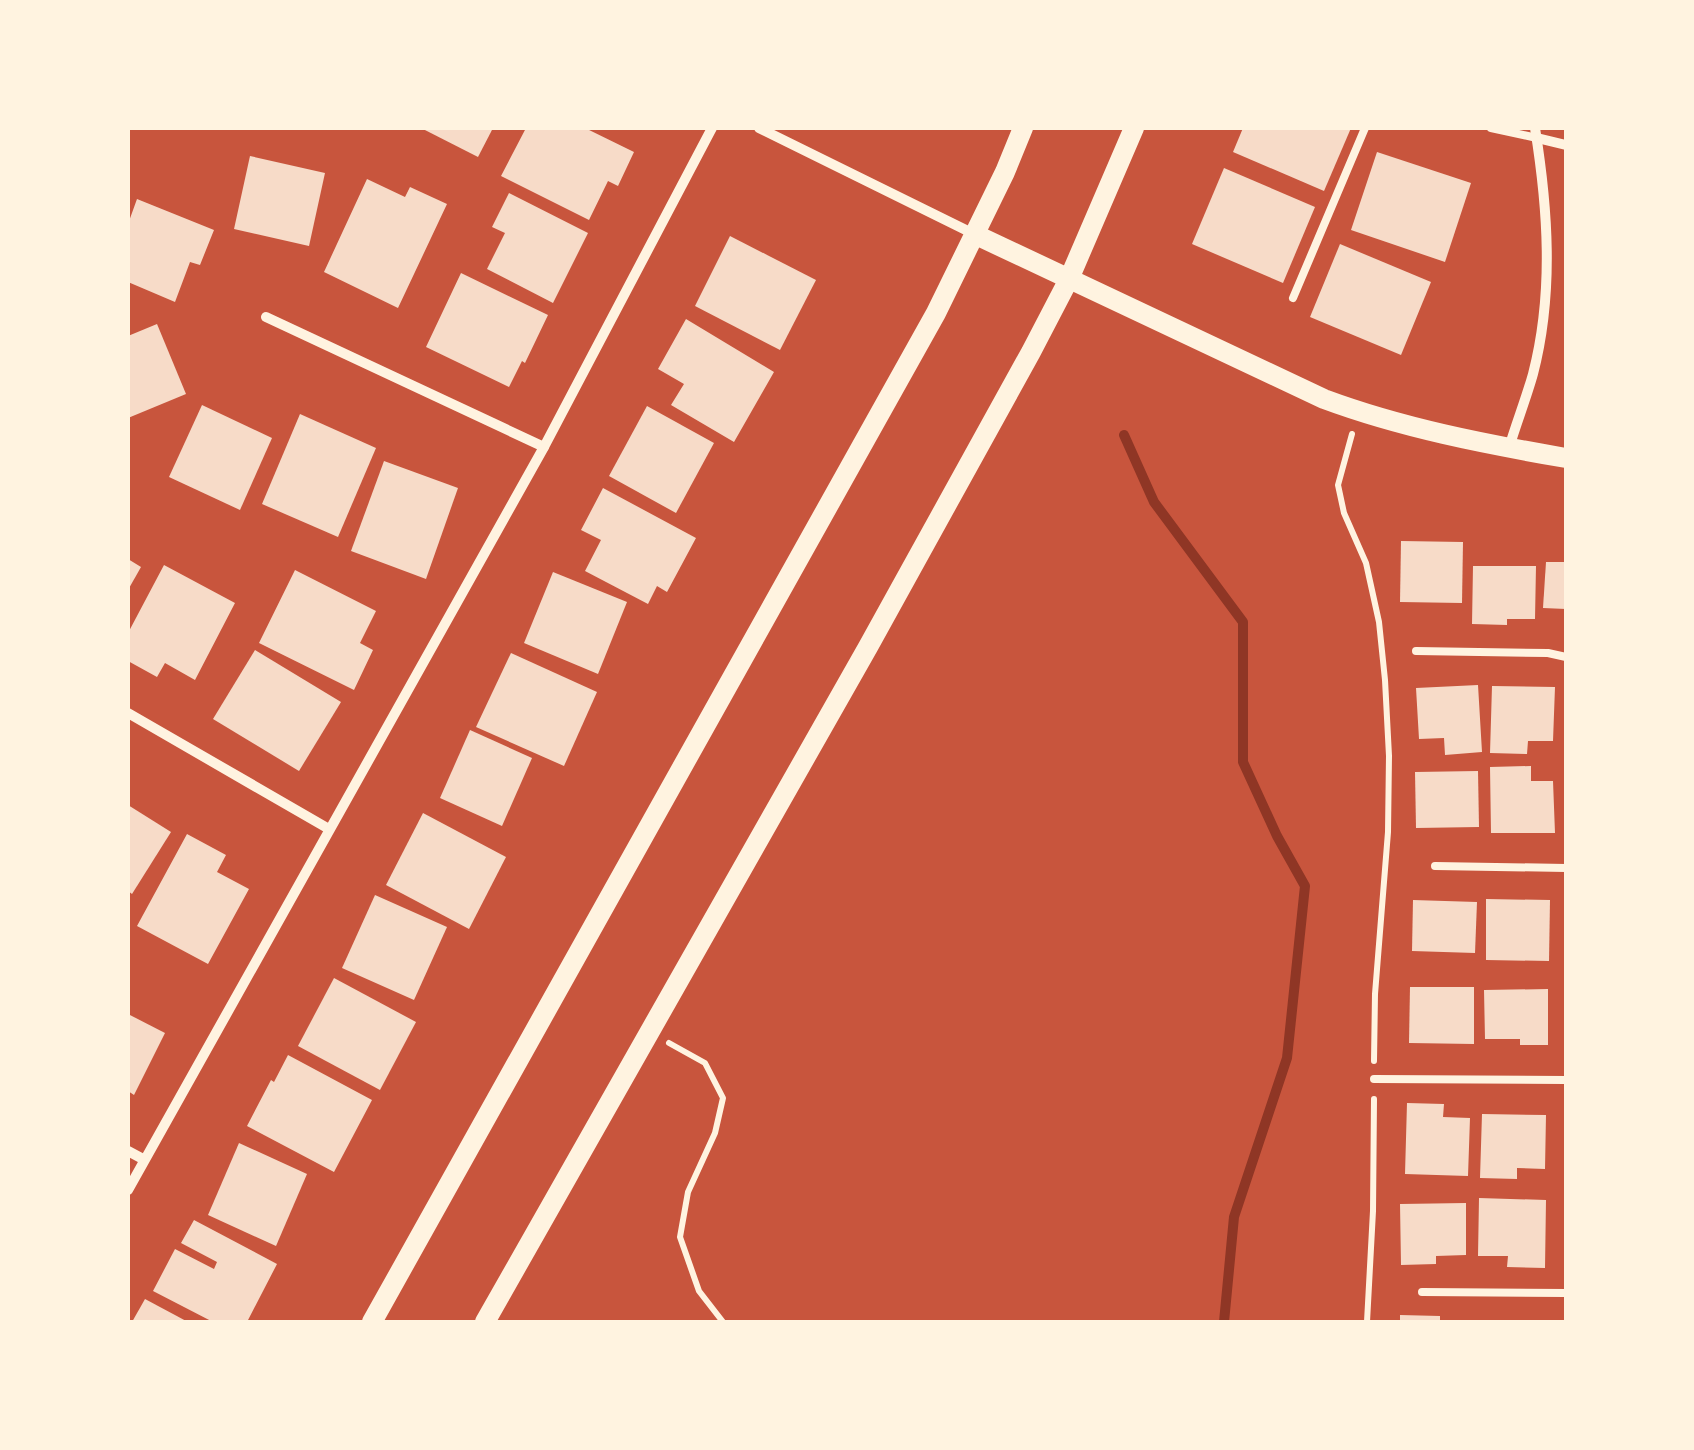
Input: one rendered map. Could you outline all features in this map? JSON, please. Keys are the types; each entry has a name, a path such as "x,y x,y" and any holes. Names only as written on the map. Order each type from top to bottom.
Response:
{"main road":[{"path":"372,1322 926,330 1023,128"},
{"path":"484,1322 1031,352 1068,279 1134,128"},
{"path":"974,234 1358,412 1566,458"}],"street":[{"path":"128,1190 544,447 712,128"},
{"path":"758,128 974,234"},
{"path":"1508,448 1533,374 1544,311 1548,234 1536,133 1566,145"},
{"path":"266,316 544,447"},
{"path":"128,713 329,829"},
{"path":"128,1151 143,1160"}],"lane":[{"path":"1294,298 1365,128"},
{"path":"1491,128 1536,133"},
{"path":"1416,652 1548,653 1566,657"},
{"path":"1434,866 1566,868"},
{"path":"1374,1078 1566,1080"},
{"path":"1422,1292 1566,1294"}],"path":[{"path":"1358,412 1338,485 1344,512 1366,563 1379,622 1389,756 1375,994 1374,1211 1366,1322"},
{"path":"650,1032 705,1063 723,1098 715,1133 688,1192 680,1237 699,1292 723,1322"}],"building":[{"path":"421,128 493,128 478,157"},
{"path":"526,128 585,128 634,152 618,186 608,181 589,220 501,176"},
{"path":"1243,128 1351,128 1324,191 1233,152"},
{"path":"1377,152 1471,183 1445,262 1351,230"},
{"path":"250,156 325,173 309,246 234,229"},
{"path":"1224,168 1315,207 1283,283 1192,244"},
{"path":"367,179 405,197 410,187 447,204 398,308 324,272"},
{"path":"509,193 588,233 553,303 487,269 505,233 492,227"},
{"path":"137,199 214,230 200,265 190,262 175,302 128,282 128,224"},
{"path":"730,236 816,280 780,350 695,306"},
{"path":"1340,244 1431,282 1401,355 1310,317"},
{"path":"461,273 548,315 509,387 426,347"},
{"path":"686,319 774,372 734,442 671,405 684,384 658,369"},
{"path":"157,324 186,394 128,418 128,336"},
{"path":"202,405 272,438 240,510 169,477"},
{"path":"647,406 714,443 676,513 609,476"},
{"path":"300,414 376,448 338,537 262,504"},
{"path":"384,461 458,488 426,579 351,551"},
{"path":"603,488 696,538 667,592 657,586 648,604 585,571 601,540 581,530"},
{"path":"1401,541 1463,542 1462,603 1400,602"},
{"path":"128,559 141,567 128,590"},
{"path":"1546,562 1566,562 1566,609 1543,608"},
{"path":"164,565 235,603 195,680 165,663 157,677 128,661 128,633"},
{"path":"1473,566 1536,566 1535,619 1507,619 1507,625 1472,624"},
{"path":"295,570 376,611 360,643 373,650 354,690 259,643"},
{"path":"553,572 627,602 598,674 524,643"},
{"path":"255,650 341,702 299,771 213,719"},
{"path":"511,653 597,692 564,766 476,727"},
{"path":"1478,685 1482,752 1445,755 1444,738 1419,739 1416,688"},
{"path":"1492,686 1555,687 1553,741 1528,741 1527,754 1490,753"},
{"path":"470,730 532,758 502,826 440,798"},
{"path":"1531,766 1531,781 1553,781 1555,833 1491,833 1490,767"},
{"path":"1478,771 1479,827 1416,828 1415,772"},
{"path":"128,805 171,832 132,894 128,891"},
{"path":"423,813 506,857 469,929 386,885"},
{"path":"187,834 226,855 217,872 249,889 208,964 137,926"},
{"path":"375,895 447,927 414,1000 342,968"},
{"path":"1486,899 1550,900 1549,961 1486,960"},
{"path":"1413,900 1477,902 1475,953 1412,951"},
{"path":"334,978 416,1022 380,1090 298,1046"},
{"path":"1410,987 1474,987 1474,1044 1409,1043"},
{"path":"1548,989 1548,1045 1520,1045 1520,1039 1485,1039 1484,990"},
{"path":"128,1014 165,1033 134,1095 128,1091"},
{"path":"288,1055 372,1100 334,1172 247,1126"},
{"path":"1407,1103 1444,1104 1443,1117 1470,1118 1468,1176 1405,1174"},
{"path":"1482,1114 1546,1115 1545,1169 1517,1168 1517,1179 1480,1178"},
{"path":"239,1143 307,1174 276,1246 208,1215"},
{"path":"1479,1198 1546,1200 1545,1268 1507,1267 1508,1256 1478,1256"},
{"path":"1466,1203 1466,1255 1436,1256 1436,1264 1401,1265 1400,1204"},
{"path":"194,1220 277,1264 247,1322 213,1322 153,1291 175,1249 214,1269 217,1262 181,1243"},
{"path":"145,1299 188,1322 132,1322"},
{"path":"1400,1315 1440,1316 1440,1322 1400,1322"}],"waterway":[{"path":"1124,435 1154,502 1243,622 1243,762 1305,886 1287,1058 1234,1217 1224,1322"}]}
